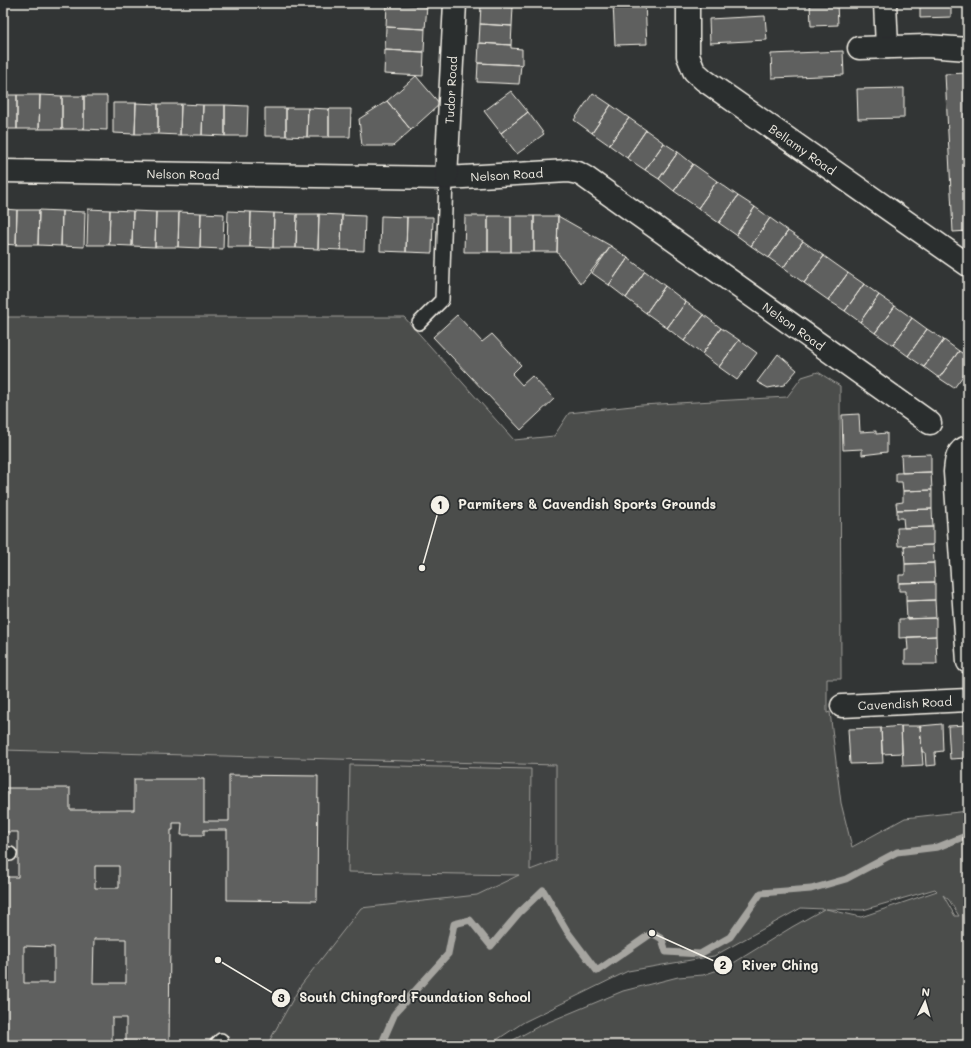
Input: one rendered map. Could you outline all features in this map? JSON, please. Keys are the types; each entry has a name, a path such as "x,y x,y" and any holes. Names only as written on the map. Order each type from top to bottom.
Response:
{"street":[{"name":"Tudor Road","path":"446,178 455,3"},
{"name":"Bellamy Road","path":"688,3 688,56 694,71 704,80 968,265"},
{"path":"885,3 887,47"},
{"path":"859,48 927,46 968,49"},
{"name":"Nelson Road","path":"3,171 446,178 568,171 578,173 930,423"},
{"path":"968,447 964,448 956,457 955,472 968,662"},
{"name":"Cavendish Road","path":"842,706 968,700"}],"lane":[{"path":"419,323 442,300 446,178"}],"shaded area":[{"path":"3,317 404,317 514,440 554,436 569,413 641,405 787,397 802,377 818,372 840,386 841,679 827,679 827,713 830,712 841,803 852,847 905,818 968,811 968,1045 504,1045 539,1026 623,991 678,977 703,975 727,967 824,909 801,908 714,956 628,971 524,1022 489,1045 267,1045 301,985 361,908 477,895 519,875 348,872 350,765 531,769 530,870 556,860 556,765 3,750","holes":["935,889 937,891 861,917 826,909 863,910","943,895 949,900 959,916 955,916"]},
{"path":"3,750 556,764 556,880 305,1045 3,1045"}],"building":[{"path":"387,3 427,3 427,6"},
{"path":"387,3 427,6 425,29 386,27"},
{"path":"481,3 513,3 513,7 481,5"},
{"path":"613,3 645,3 647,44 615,45"},
{"path":"810,3 837,3 838,25 811,26"},
{"path":"920,3 951,3 951,17 920,18"},
{"path":"481,5 513,7 512,26 480,24"},
{"path":"765,16 767,40 710,43 709,19"},
{"path":"480,24 512,26 511,45 479,43"},
{"path":"386,27 425,29 424,52 385,50"},
{"path":"479,43 511,45 511,48 522,49 522,65 478,63"},
{"path":"385,50 424,52 423,76 384,74"},
{"path":"843,51 844,75 772,78 771,54"},
{"path":"478,63 521,65 519,84 477,82"},
{"path":"968,73 968,231 953,232 945,74"},
{"path":"416,76 440,104 411,130 387,101"},
{"path":"904,88 904,118 858,119 857,89"},
{"path":"511,91 528,112 501,133 484,111"},
{"path":"593,93 611,105 592,133 574,120"},
{"path":"3,95 17,95 17,129 3,129"},
{"path":"17,95 40,95 39,129 17,129"},
{"path":"40,95 62,96 62,129 39,129"},
{"path":"62,96 84,96 84,129 62,129"},
{"path":"84,96 107,96 107,130 84,129"},
{"path":"387,101 411,130 393,146 362,146 359,119"},
{"path":"113,103 136,103 135,134 113,133"},
{"path":"136,103 158,104 158,134 135,134"},
{"path":"158,104 181,104 180,135 158,134"},
{"path":"181,104 203,105 202,135 180,135"},
{"path":"203,105 225,105 225,136 202,135"},
{"path":"225,105 248,106 247,136 225,136"},
{"path":"611,105 629,118 609,145 592,133"},
{"path":"265,108 286,108 286,136 265,136"},
{"path":"286,108 308,108 307,137 286,136"},
{"path":"308,108 329,109 329,137 307,137"},
{"path":"329,109 351,109 350,137 329,137"},
{"path":"528,112 544,134 517,154 501,133"},
{"path":"629,118 646,130 627,158 609,145"},
{"path":"646,130 664,143 645,170 627,158"},
{"path":"664,143 678,152 659,179 645,170"},
{"path":"678,152 693,164 674,191 659,179"},
{"path":"693,164 717,181 698,208 674,191"},
{"path":"717,181 738,196 719,223 698,208"},
{"path":"738,196 755,207 736,235 719,223"},
{"path":"755,207 770,218 751,246 736,235"},
{"path":"3,209 17,210 16,245 3,244"},
{"path":"88,209 110,210 109,245 87,245"},
{"path":"17,210 39,210 38,245 16,245"},
{"path":"39,210 62,211 61,246 38,245"},
{"path":"110,210 133,211 132,246 109,245"},
{"path":"62,211 85,212 84,247 61,246"},
{"path":"133,211 156,212 155,247 132,246"},
{"path":"228,211 251,212 250,247 227,247"},
{"path":"156,212 179,212 178,247 155,247"},
{"path":"179,212 201,213 200,248 178,247"},
{"path":"251,212 274,213 273,248 250,247"},
{"path":"201,213 224,214 223,249 200,248"},
{"path":"274,213 297,214 296,248 273,248"},
{"path":"297,214 319,214 318,249 296,248"},
{"path":"319,214 342,215 341,250 318,249"},
{"path":"342,215 365,216 364,251 341,250"},
{"path":"381,216 407,217 406,252 380,251"},
{"path":"465,216 488,216 488,252 464,252"},
{"path":"488,216 511,216 511,252 488,252"},
{"path":"511,216 534,216 534,252 511,252"},
{"path":"534,216 558,216 557,252 534,252"},
{"path":"558,216 611,246 581,284 557,252"},
{"path":"407,217 433,217 432,253 406,252"},
{"path":"770,218 788,231 769,258 751,246"},
{"path":"788,231 803,241 783,268 769,258"},
{"path":"803,241 824,256 804,283 783,268"},
{"path":"611,246 628,258 609,285 592,273"},
{"path":"824,256 848,273 828,300 804,283"},
{"path":"628,258 645,271 626,298 609,285"},
{"path":"645,271 665,286 646,313 626,298"},
{"path":"848,273 864,284 845,311 828,300"},
{"path":"864,284 879,295 860,322 845,311"},
{"path":"665,286 686,302 667,328 646,313"},
{"path":"879,295 895,306 875,333 860,322"},
{"path":"686,302 704,315 684,341 667,328"},
{"path":"895,306 912,318 893,345 875,333"},
{"path":"457,315 482,342 492,334 521,365 512,374 522,385 532,376 554,399 521,430 433,337"},
{"path":"704,315 721,328 702,354 684,341"},
{"path":"912,318 927,329 908,356 893,345"},
{"path":"721,328 739,340 719,367 702,354"},
{"path":"927,329 944,340 924,367 908,356"},
{"path":"739,340 757,353 737,380 719,367"},
{"path":"944,340 959,351 939,378 924,367"},
{"path":"959,351 968,357 968,369 954,388 939,378"},
{"path":"778,354 797,370 784,385 768,388 757,382"},
{"path":"859,414 860,432 876,431 876,434 887,433 887,452 862,455 862,449 843,450 842,415"},
{"path":"931,454 931,472 902,473 901,455"},
{"path":"931,472 932,490 903,491 902,482 896,482 896,473"},
{"path":"932,490 932,509 897,510 896,503 903,502 903,491"},
{"path":"932,509 933,527 904,528 903,518 897,518 897,510"},
{"path":"933,527 933,545 898,546 897,528"},
{"path":"933,545 934,563 905,564 904,546"},
{"path":"934,563 935,582 899,583 899,575 905,575 905,564"},
{"path":"935,582 935,600 906,601 906,591 899,591 899,583"},
{"path":"935,600 936,618 907,619 906,601"},
{"path":"936,618 936,636 899,638 899,619"},
{"path":"936,636 937,664 905,664 905,650 908,650 907,637"},
{"path":"942,724 943,751 935,752 936,765 926,766 925,752 922,752 920,726"},
{"path":"968,725 968,758 950,759 948,726"},
{"path":"901,726 902,753 882,754 881,728"},
{"path":"901,726 920,726 923,765 903,766"},
{"path":"881,728 883,763 850,764 848,729"},
{"path":"229,775 318,776 317,901 227,900 227,830 204,830 204,835 181,835 182,823 173,823 173,830 171,830 169,1045 126,1045 126,1018 112,1018 112,1045 3,1045 3,877 18,877 18,832 3,832 3,788 70,788 70,810 134,810 134,779 204,779 204,821 229,821","holes":["95,866 119,866 119,888 95,888","94,939 126,939 126,983 93,983","24,946 54,947 54,983 24,983"]}],"waterway":[{"path":"381,1045 395,1013 448,954 454,924 470,920 491,946 519,913 543,890 567,931 597,971 652,933 662,939 666,952 700,954 730,937 761,893 811,889 846,879 897,852 938,847 963,837 968,837"}],"place":[{"name":"Parmiters & Cavendish Sports Grounds","path":"422,568"},
{"name":"River Ching","path":"652,933"},
{"name":"South Chingford Foundation School","path":"218,960"}]}
